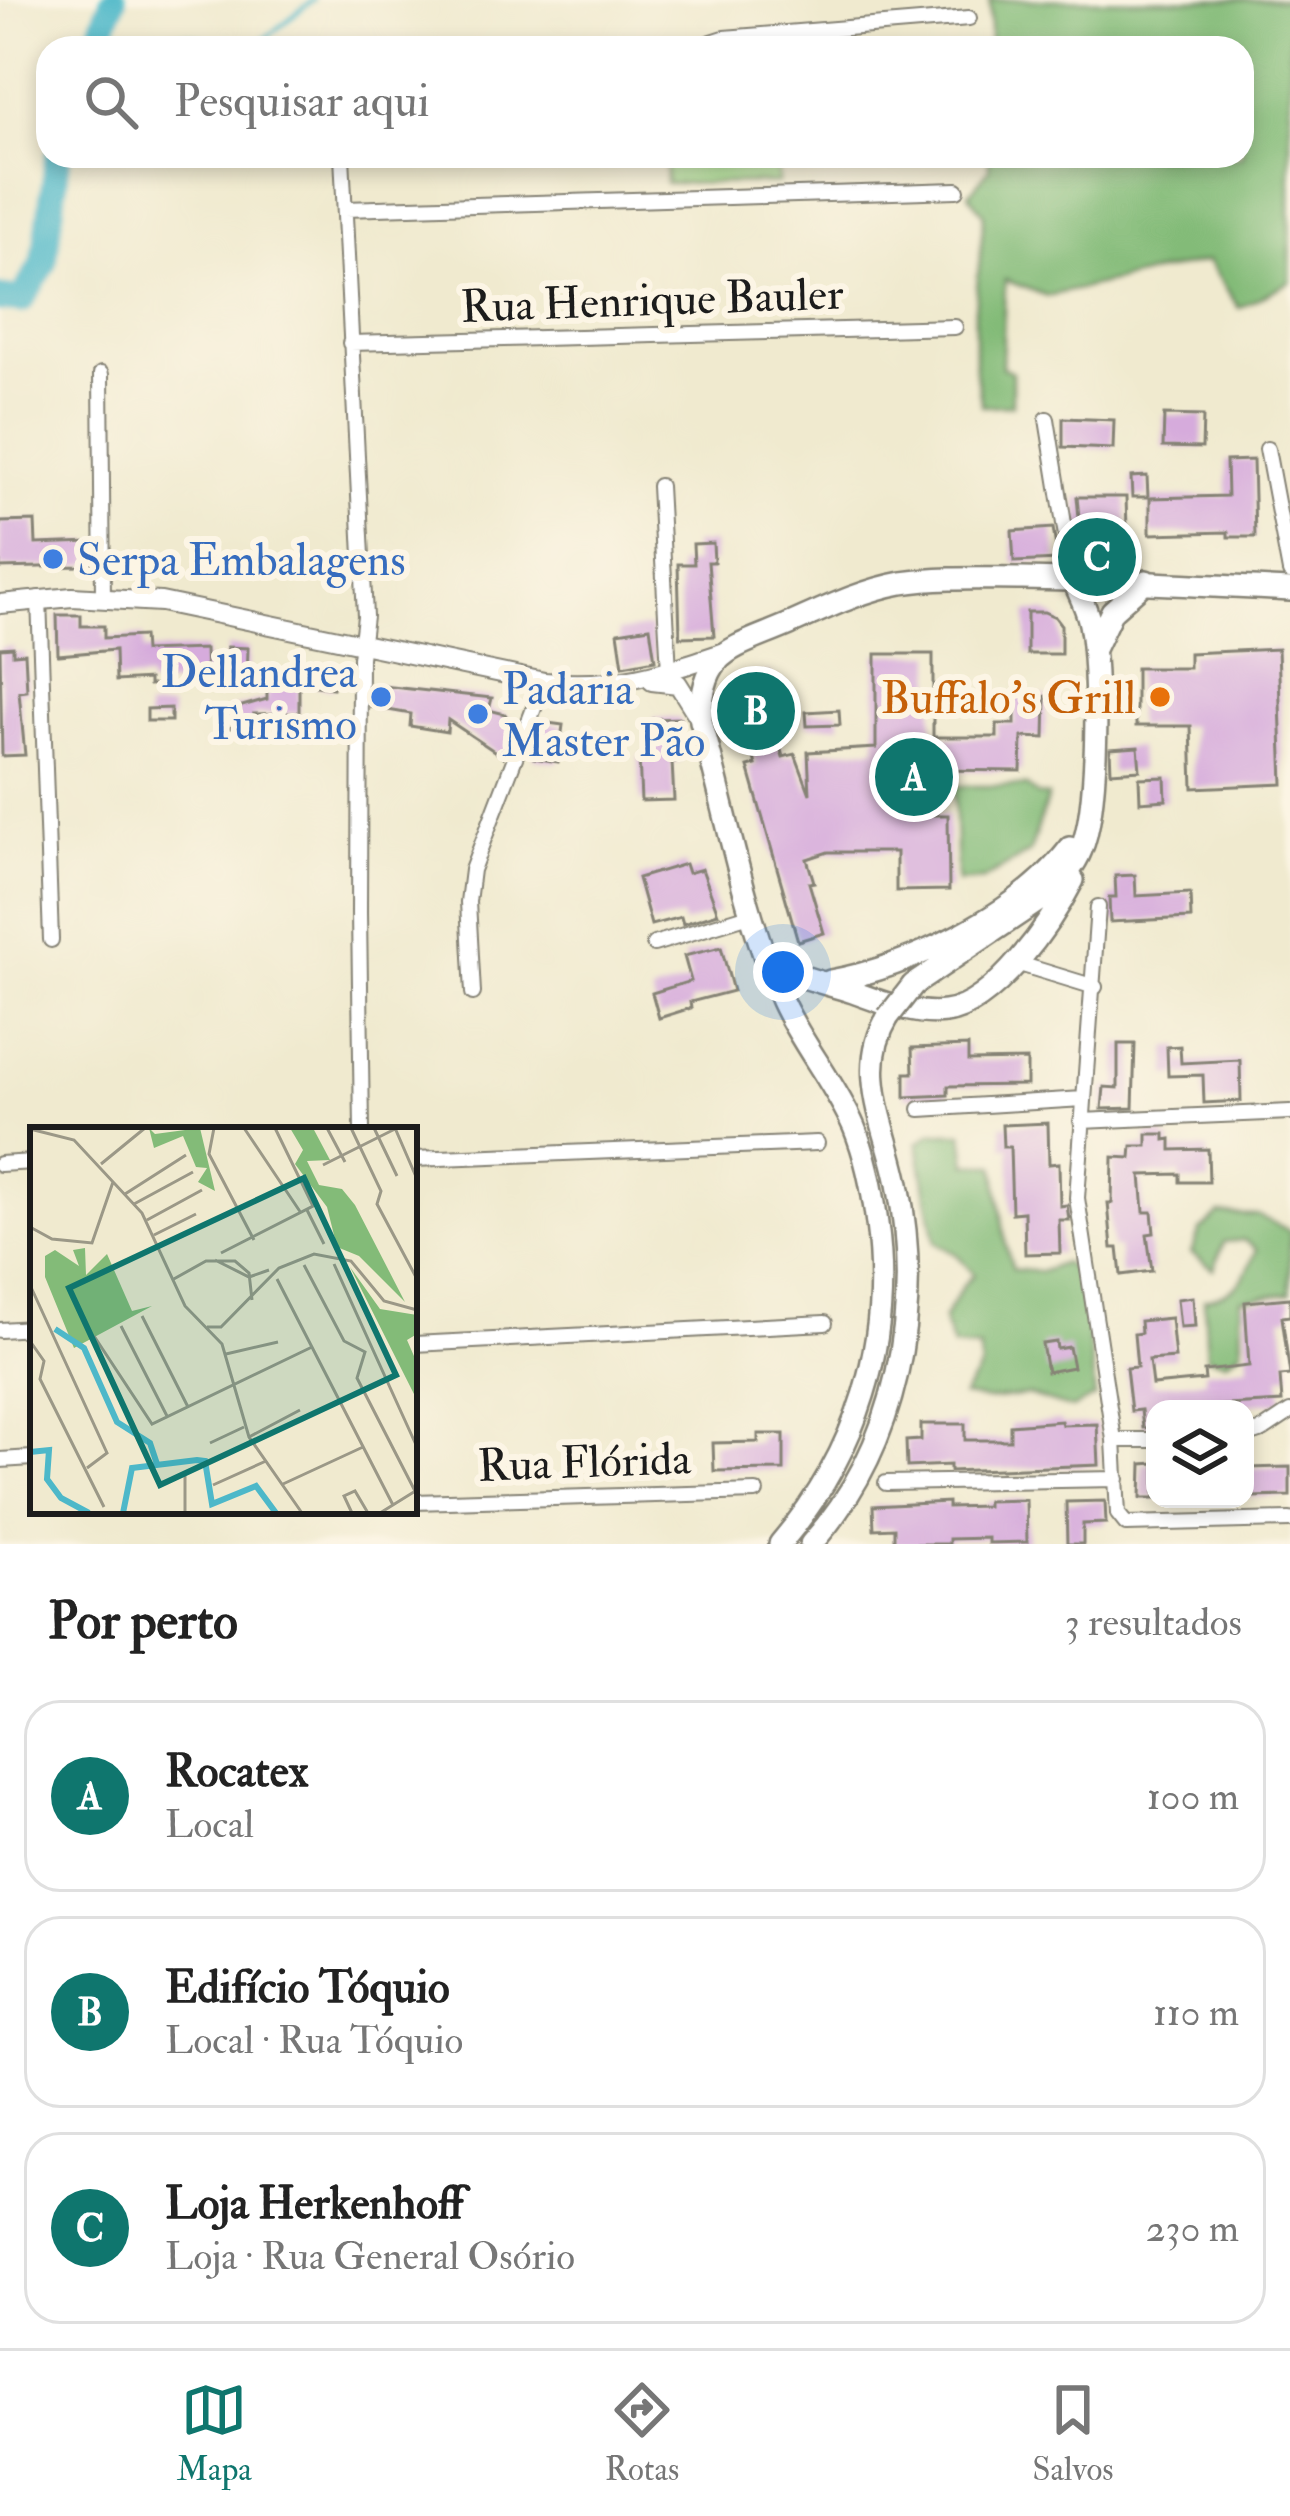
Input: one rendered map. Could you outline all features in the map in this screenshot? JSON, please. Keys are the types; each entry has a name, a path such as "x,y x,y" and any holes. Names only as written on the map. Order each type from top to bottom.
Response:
{"main road":[{"path":"766,958 780,969 920,1012 950,1012 982,994 1016,963 1062,901 1093,811 1093,653 1086,610 1073,580"},
{"path":"1093,653 1112,610 1146,581"},
{"path":"0,604 40,598 103,598 200,609 544,682 605,685 641,680 731,650 856,595 902,584 1146,581 1290,590"},
{"path":"701,722 707,670 731,650"},
{"path":"641,680 678,685 701,722 766,958 784,1004 855,1128 871,1181 882,1268 881,1314 861,1409 836,1467 780,1544"},
{"path":"823,982 901,964 987,917 1042,878 1066,854 1093,811"},
{"path":"811,1544 865,1465 886,1419 898,1372 908,1244 871,1064 879,1032 913,985 1047,895 1075,861"}],"street":[{"path":"750,36 969,19"},
{"path":"343,168 365,616 358,913 362,1127"},
{"path":"345,209 957,190"},
{"name":"Rua Henrique Bauler","path":"350,343 955,327"},
{"path":"101,374 103,598"},
{"path":"1047,419 1073,580"},
{"path":"1267,449 1290,572"},
{"path":"659,486 669,671"},
{"path":"40,598 51,940"},
{"path":"473,993 468,902 472,870 544,682"},
{"path":"1098,907 1081,1121 1080,1225 1096,1306 1120,1521 1290,1520"},
{"path":"654,944 753,914"},
{"path":"1016,963 1095,987"},
{"path":"920,1109 1083,1099"},
{"path":"1081,1121 1290,1112"},
{"path":"417,1160 817,1143"},
{"path":"0,1164 30,1162"},
{"path":"417,1345 825,1323"},
{"path":"0,1330 30,1328"},
{"path":"1254,1433 1290,1412"},
{"path":"1114,1440 1146,1440"},
{"path":"0,1460 30,1458"},
{"path":"886,1483 1117,1479"},
{"name":"Rua Flórida","path":"417,1502 755,1492"}],"green space":[{"path":"990,0 1290,0 1290,282 1239,308 1208,261 1047,296 1005,280 1002,367 1012,372 1012,405 982,406 975,369 975,309 984,214 969,194 989,168 1254,168 1254,36 990,36"},
{"path":"666,168 777,168 778,183 666,183"},
{"path":"954,786 1027,786 1037,795 1048,796 1030,852 983,880 957,882"},
{"path":"931,1133 963,1133 967,1164 995,1165 1013,1269 1040,1272 1063,1263 1082,1275 1095,1397 1072,1409 1028,1395 987,1400 963,1396 981,1367 979,1349 953,1347 943,1320 974,1274 957,1255 935,1242 918,1143"},
{"path":"1219,1214 1257,1215 1290,1231 1290,1293 1241,1299 1242,1350 1226,1361 1207,1357 1204,1299 1238,1283 1257,1249 1244,1240 1224,1242 1214,1269 1191,1253 1200,1230"}],"building":[{"path":"1164,415 1203,416 1202,448 1163,447"},
{"path":"1063,418 1114,420 1113,449 1063,447"},
{"path":"1253,460 1255,537 1228,537 1228,532 1150,534 1150,498 1227,496 1226,461"},
{"path":"1147,476 1148,497 1132,497 1131,477"},
{"path":"1077,497 1126,497 1128,562 1091,564 1083,559"},
{"path":"35,521 36,544 91,542 91,563 0,568 0,522"},
{"path":"1053,528 1058,560 1014,562 1012,531"},
{"path":"713,543 714,562 708,562 714,636 680,637 678,564 694,564 693,544"},
{"path":"1027,612 1055,617 1061,625 1061,654 1027,654"},
{"path":"57,615 81,615 81,626 104,626 104,638 143,636 144,651 205,649 206,683 116,681 115,650 58,655"},
{"path":"650,627 655,660 623,666 618,632"},
{"path":"13,647 13,654 25,653 27,691 19,692 25,755 2,756 0,648"},
{"path":"227,647 248,648 247,678 226,677"},
{"path":"1278,649 1283,784 1193,788 1191,726 1136,726 1136,668 1189,668 1189,653"},
{"path":"876,654 933,654 933,737 997,737 997,724 1015,724 1015,696 1046,696 1045,738 1022,737 1021,771 933,770 934,815 948,815 949,890 896,891 896,852 828,852 807,859 824,933 798,941 748,767 756,765 746,730 738,733 730,696 735,684 769,672 783,716 772,720 783,757 795,754 810,794 808,752 876,748"},
{"path":"319,664 336,666 333,688 316,686"},
{"path":"299,681 299,713 254,714 256,720 226,729 224,711 267,699 267,682"},
{"path":"374,685 492,698 489,710 505,714 514,728 503,757 448,720 447,732 410,726 411,714 371,707"},
{"path":"171,708 171,721 147,721 147,709"},
{"path":"839,710 840,725 807,726 806,712"},
{"path":"680,718 682,761 672,762 674,800 641,801 639,756 649,756 653,719"},
{"path":"541,722 563,725 558,762 534,758"},
{"path":"1138,747 1140,770 1111,772 1110,749"},
{"path":"1165,777 1166,800 1140,802 1139,778"},
{"path":"685,864 688,873 702,869 718,913 683,924 681,917 651,925 638,878"},
{"path":"1135,875 1136,896 1190,893 1191,918 1110,922 1109,897 1116,897 1115,876"},
{"path":"721,947 733,991 690,1002 691,1008 659,1018 652,993 691,981 684,956"},
{"path":"1118,1044 1135,1044 1133,1108 1102,1109 1104,1087 1118,1088"},
{"path":"968,1046 968,1061 1027,1060 1027,1085 948,1086 948,1095 905,1097 905,1073 913,1073 912,1048"},
{"path":"1180,1046 1181,1063 1240,1060 1241,1101 1204,1103 1203,1075 1168,1076 1167,1047"},
{"path":"1048,1123 1049,1164 1059,1163 1060,1206 1067,1205 1069,1220 1059,1220 1060,1253 1025,1254 1024,1212 1012,1213 1010,1147 1003,1147 1002,1125"},
{"path":"1147,1134 1165,1134 1165,1140 1171,1139 1171,1150 1208,1149 1209,1182 1180,1182 1180,1174 1141,1175 1144,1212 1152,1212 1154,1233 1147,1234 1152,1271 1121,1275 1118,1248 1112,1248 1108,1203 1112,1203 1113,1157 1131,1158 1132,1146 1147,1146"},
{"path":"1193,1297 1195,1326 1180,1327 1177,1299"},
{"path":"1290,1298 1290,1316 1282,1317 1290,1375 1280,1376 1282,1402 1146,1400 1143,1428 1141,1410 1131,1411 1126,1368 1137,1367 1134,1334 1141,1333 1140,1321 1171,1318 1175,1358 1149,1360 1152,1385 1205,1380 1204,1371 1249,1366 1245,1302"},
{"path":"1056,1342 1057,1349 1069,1347 1073,1367 1047,1372 1042,1344"},
{"path":"1061,1421 1062,1425 1097,1424 1099,1465 950,1471 950,1465 907,1467 906,1441 921,1440 921,1424 965,1424 965,1440 1010,1440 1010,1425"},
{"path":"758,1434 784,1434 784,1470 714,1471 713,1443 758,1442"},
{"path":"1142,1464 1146,1464 1146,1498 1141,1498"},
{"path":"1290,1467 1290,1496 1254,1497 1254,1468"},
{"path":"1026,1500 1027,1542 988,1543 988,1538 894,1544 894,1528 874,1529 873,1506 948,1502 948,1507 987,1506 987,1501"},
{"path":"1105,1501 1106,1523 1083,1524 1083,1544 1067,1544 1066,1502"}],"waterway":[{"path":"100,36 113,0"},
{"path":"268,36 313,0"},
{"path":"101,32 191,36"},
{"path":"0,298 21,300 44,263 56,168"}],"place":[{"name":"Loja Herkenhoff","path":"1097,557"},
{"name":"Serpa Embalagens","path":"53,559"},
{"name":"Dellandrea Turismo","path":"381,697"},
{"name":"Buffalo's Grill","path":"1160,697"},
{"name":"Edifício Tóquio","path":"756,711"},
{"name":"Padaria Master Pão","path":"478,714"},
{"name":"Rocatex","path":"914,777"}]}
